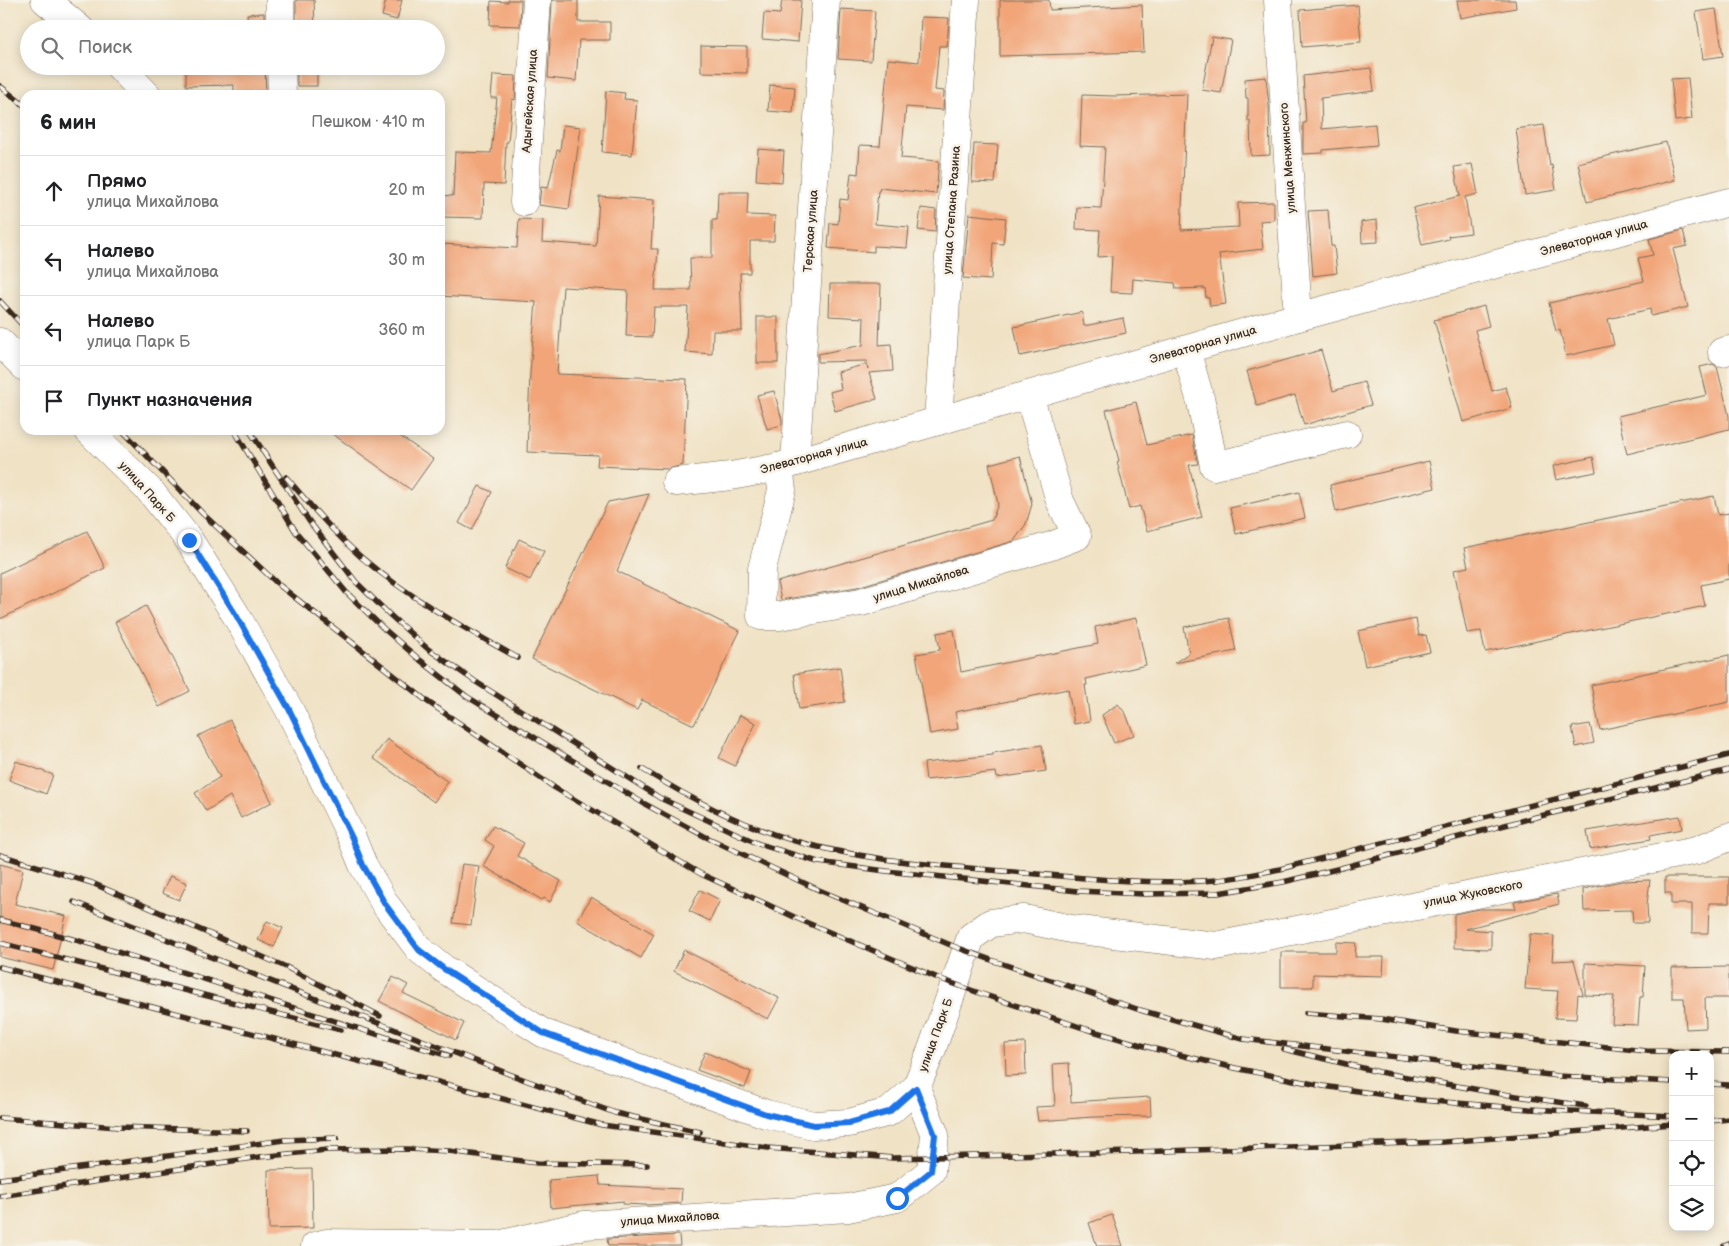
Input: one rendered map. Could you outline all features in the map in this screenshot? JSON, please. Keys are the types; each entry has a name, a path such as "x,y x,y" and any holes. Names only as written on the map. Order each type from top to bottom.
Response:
{"street":[{"path":"280,0 280,20"},
{"name":"Адыгейская улица","path":"524,202 537,0"},
{"name":"Терская улица","path":"761,616 762,569 787,465 826,0"},
{"name":"улица Степана Разина","path":"938,421 966,0"},
{"name":"улица Менжинского","path":"1278,0 1298,317"},
{"path":"48,1 70,20"},
{"path":"128,75 142,90"},
{"path":"281,75 282,90"},
{"name":"Элеваторная улица","path":"676,482 731,476 787,465 1298,317 1729,202"},
{"path":"0,342 20,362"},
{"path":"1186,350 1214,466 1347,434"},
{"name":"улица Михайлова","path":"761,616 780,616 861,602 1041,549 1077,536 1060,501 1029,395"},
{"name":"улица Парк Б","path":"93,435 151,492 189,540 236,615 289,709 352,838 363,865 385,904 419,950 444,969 543,1033 766,1114 814,1125 849,1123 889,1112 916,1088 932,1049 971,937 991,924 1024,919 1071,929 1216,946"},
{"name":"улица Жуковского","path":"1216,946 1697,850 1729,837"},
{"name":"улица Михайлова","path":"315,1246 326,1243 498,1245 585,1225 848,1208 897,1198 931,1171 935,1135 916,1088"}],"building":[{"path":"296,0 314,0 315,20 296,20"},
{"path":"386,0 402,0 397,20 382,16"},
{"path":"508,0 521,0 520,26 490,25 491,1 508,2"},
{"path":"552,0 578,0 578,22 610,22 610,40 579,40 576,81 548,78"},
{"path":"782,0 801,0 798,42 762,39 764,13 780,14"},
{"path":"1000,0 1049,0 1050,10 1142,5 1144,52 1000,56"},
{"path":"1457,0 1515,0 1516,8 1460,18"},
{"path":"1358,5 1361,42 1302,47 1300,10"},
{"path":"841,9 875,11 871,61 838,59"},
{"path":"1716,9 1723,56 1703,59 1696,12"},
{"path":"264,13 264,20 247,20 247,14"},
{"path":"921,17 949,18 947,46 939,46 935,90 944,91 943,110 906,107 901,158 939,161 936,194 880,188 878,191 875,224 909,227 907,248 874,246 874,252 828,248 830,223 838,224 840,199 848,200 851,173 858,174 860,145 880,146 888,59 919,62"},
{"path":"1212,37 1231,40 1221,93 1202,90"},
{"path":"701,46 747,47 747,73 701,72"},
{"path":"1371,68 1374,91 1321,98 1322,129 1375,124 1377,145 1323,150 1323,153 1303,154 1303,123 1306,123 1303,76"},
{"path":"186,75 265,75 266,90 234,90 234,85 186,86"},
{"path":"297,75 317,75 317,86 297,86"},
{"path":"493,75 516,76 515,100 512,99 508,142 506,142 504,185 484,184 483,218 445,217 445,195 453,196 455,152 491,153 497,98 491,98"},
{"path":"1266,77 1269,106 1270,155 1251,156 1250,121 1248,121 1248,98 1246,98 1245,79"},
{"path":"1688,78 1692,119 1675,121 1671,79"},
{"path":"770,85 795,87 793,113 768,111"},
{"path":"606,91 625,93 624,99 637,100 632,155 602,152"},
{"path":"1187,94 1181,230 1239,227 1238,203 1274,202 1274,220 1260,221 1263,249 1219,254 1226,304 1210,306 1209,298 1206,298 1205,288 1176,289 1175,283 1133,279 1132,293 1110,292 1112,256 1098,257 1100,230 1076,229 1077,207 1101,208 1105,147 1080,146 1082,95"},
{"path":"563,125 581,127 569,209 539,205 541,187 548,188 557,150 560,151"},
{"path":"1544,125 1550,166 1552,165 1556,190 1525,195 1516,129"},
{"path":"1666,142 1675,180 1587,202 1578,163"},
{"path":"974,144 998,145 995,183 972,182"},
{"path":"758,149 784,151 782,182 756,180"},
{"path":"1472,164 1478,194 1465,197 1471,233 1448,236 1449,239 1422,245 1413,208 1460,196 1454,167"},
{"path":"718,192 748,192 747,215 775,216 774,241 750,241 750,273 740,273 742,331 713,331 712,354 685,352 688,307 654,307 652,337 626,336 628,291 563,287 557,374 687,379 683,465 668,469 597,466 598,455 527,452 530,373 536,302 445,296 445,244 517,248 519,219 543,220 542,242 596,246 599,196 654,200 651,249 658,249 655,290 691,290 690,258 712,258 712,220 717,220"},
{"path":"921,208 936,210 935,232 918,230"},
{"path":"1328,210 1331,246 1334,246 1337,273 1313,276 1308,211"},
{"path":"969,214 1006,218 1003,244 993,243 991,280 963,278"},
{"path":"1377,220 1378,242 1362,243 1361,222"},
{"path":"1683,230 1687,246 1673,249 1688,307 1651,316 1650,309 1608,319 1614,345 1566,356 1560,330 1556,331 1549,303 1644,281 1638,258 1653,255 1649,239"},
{"path":"830,284 881,284 879,345 891,344 893,371 869,373 877,399 835,411 830,392 841,389 838,372 866,364 868,369 867,361 818,362 818,354 863,345 864,318 829,316"},
{"path":"1484,306 1489,326 1475,330 1492,391 1506,387 1512,408 1463,422 1434,320"},
{"path":"1082,312 1084,326 1123,318 1126,333 1020,356 1014,327"},
{"path":"757,317 778,317 778,363 757,363"},
{"path":"1321,350 1333,391 1364,382 1371,405 1304,425 1295,395 1257,406 1247,371"},
{"path":"1713,364 1717,367 1723,391 1729,416 1729,429 1627,454 1618,416 1707,395 1700,367"},
{"path":"774,391 782,425 767,429 757,395"},
{"path":"1136,402 1147,445 1192,435 1198,464 1189,465 1202,517 1147,531 1140,506 1129,509 1106,410"},
{"path":"334,435 398,435 433,459 411,490"},
{"path":"1020,456 1032,504 1026,524 1014,541 857,587 781,600 777,582 992,520 998,504 989,464"},
{"path":"1593,457 1596,472 1556,480 1553,466"},
{"path":"1429,461 1435,488 1336,512 1330,485"},
{"path":"479,486 492,492 472,530 459,523"},
{"path":"1299,492 1305,518 1236,534 1230,508"},
{"path":"649,494 617,571 740,631 694,725 642,700 637,710 532,659 608,502"},
{"path":"1714,496 1718,515 1729,513 1729,579 1701,585 1705,606 1485,652 1481,631 1467,633 1454,570 1468,567 1464,548"},
{"path":"87,531 105,568 0,619 0,573"},
{"path":"519,539 544,551 530,580 505,568"},
{"path":"146,606 190,691 159,707 115,622"},
{"path":"1136,618 1146,665 1086,679 1087,685 1085,685 1090,721 1074,724 1068,689 955,712 958,729 930,734 916,654 940,650 937,633 954,630 961,672 1098,644 1095,627"},
{"path":"1229,618 1236,651 1174,663 1189,653 1184,627"},
{"path":"1416,619 1419,636 1426,635 1430,652 1365,666 1358,631"},
{"path":"1729,655 1729,702 1600,730 1591,685"},
{"path":"840,667 845,702 799,709 794,674"},
{"path":"1118,704 1126,714 1134,735 1114,743 1102,715"},
{"path":"740,715 756,723 735,766 719,758"},
{"path":"230,720 272,802 241,818 230,796 206,811 195,793 220,777 198,736"},
{"path":"1590,724 1594,743 1576,747 1572,727"},
{"path":"387,739 448,782 434,802 373,758"},
{"path":"1042,745 1046,771 997,778 996,772 926,780 924,763 993,755 993,753"},
{"path":"16,761 53,775 46,794 9,780"},
{"path":"1680,816 1682,829 1650,835 1651,839 1590,849 1587,831"},
{"path":"493,826 524,843 517,856 561,881 550,902 544,898 542,900 483,866 494,846 485,840"},
{"path":"0,864 23,870 15,904 66,916 53,970 0,957"},
{"path":"462,864 479,866 471,925 453,923"},
{"path":"170,876 187,883 179,900 162,893"},
{"path":"1665,877 1729,877 1729,903 1709,903 1708,933 1692,933 1692,904 1671,904 1671,893 1665,893"},
{"path":"1650,880 1647,904 1648,923 1633,923 1632,910 1584,911 1583,889 1622,881"},
{"path":"700,890 720,900 710,921 689,911"},
{"path":"1557,894 1559,904 1465,929 1491,931 1491,949 1454,948 1454,914 1480,909 1516,909 1514,902"},
{"path":"591,897 654,934 641,958 577,921"},
{"path":"267,921 283,928 274,947 258,940"},
{"path":"1530,934 1554,936 1552,961 1574,960 1583,995 1578,994 1576,1019 1555,1018 1558,991 1525,989"},
{"path":"1336,942 1356,943 1355,957 1384,957 1383,976 1313,974 1313,987 1281,987 1281,952 1336,952"},
{"path":"684,950 779,998 768,1019 674,971"},
{"path":"1585,963 1645,966 1643,997 1640,997 1638,1025 1612,1024 1614,996 1585,995"},
{"path":"1729,967 1729,998 1705,998 1706,1028 1686,1029 1684,998 1672,998 1672,968"},
{"path":"393,977 408,985 403,993 464,1023 456,1040 379,1001"},
{"path":"1025,1043 1026,1075 1006,1076 1005,1044"},
{"path":"705,1052 751,1072 745,1088 697,1070"},
{"path":"1069,1063 1071,1102 1150,1097 1151,1116 1093,1117 1038,1121 1036,1107 1055,1106 1053,1064"},
{"path":"312,1169 313,1228 269,1229 268,1170"},
{"path":"599,1176 600,1185 682,1189 681,1203 646,1205 623,1204 623,1201 551,1208 549,1180"},
{"path":"1112,1215 1123,1246 1097,1246 1089,1223"},
{"path":"679,1235 680,1246 608,1246 607,1239"}],"railway":[{"path":"0,86 20,102"},
{"path":"0,301 20,323"},
{"path":"127,435 203,514 279,585 428,702 555,788 701,874 803,921 938,978 982,994 1086,1029 1155,1049 1235,1068 1323,1086 1420,1100 1529,1109 1669,1116"},
{"path":"237,435 296,532 346,592 383,628 466,696 643,803 704,836 819,890 953,946 994,961 1140,1010 1243,1039 1558,1076 1669,1082"},
{"path":"252,435 266,455"},
{"path":"262,450 309,521 356,582 428,649 476,682 660,798 759,844 818,862 1078,891 1144,894 1218,893 1283,882 1729,770"},
{"path":"286,477 341,538 379,572 437,611 518,658"},
{"path":"642,769 697,801 775,835 867,857 1075,877 1189,882 1241,877 1280,869 1729,755"},
{"path":"0,855 92,883 286,967 380,1016"},
{"path":"74,902 273,982 615,1113 700,1132"},
{"path":"0,920 113,951 449,1056"},
{"path":"0,943 341,1030"},
{"path":"0,967 602,1125 768,1148 893,1158 1134,1152 1444,1142 1669,1124"},
{"path":"1306,1013 1381,1019 1456,1031 1646,1051 1729,1052"},
{"path":"1284,1049 1379,1072 1496,1093 1586,1106"},
{"path":"1714,1084 1729,1085"},
{"path":"0,1118 118,1127 247,1131"},
{"path":"1714,1121 1729,1119"},
{"path":"0,1179 284,1140 337,1138"},
{"path":"0,1196 259,1157 327,1150 407,1149 449,1151 537,1163 647,1165"},
{"path":"1724,1246 1729,1244"}],"route":[{"path":"189,540 236,615 289,709 352,838 363,865 385,904 419,950 444,969 543,1033 766,1114 814,1125 849,1123 889,1112 916,1088 935,1135 931,1171 897,1198"}]}
